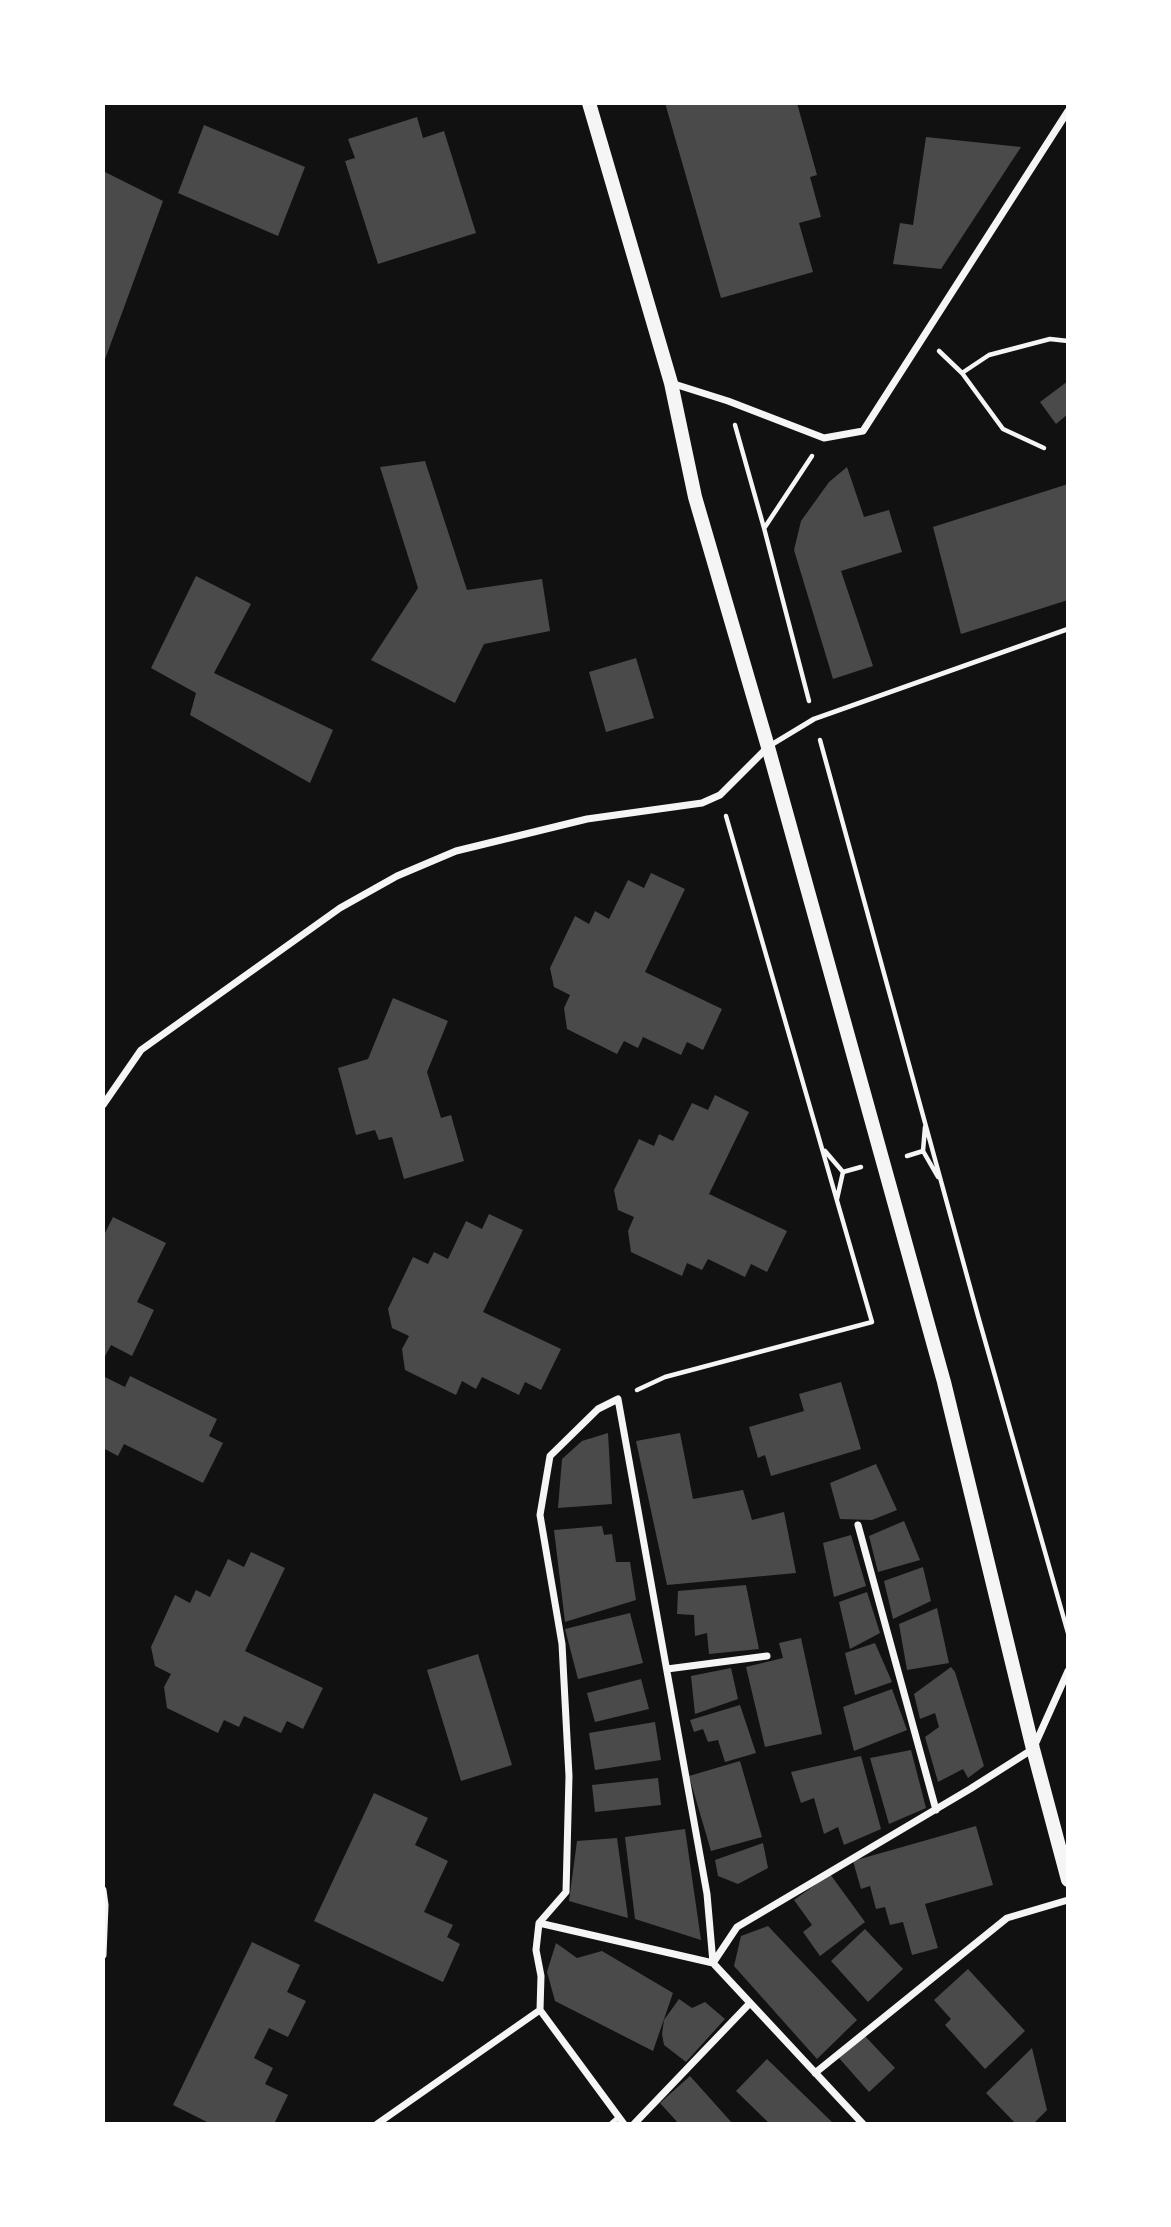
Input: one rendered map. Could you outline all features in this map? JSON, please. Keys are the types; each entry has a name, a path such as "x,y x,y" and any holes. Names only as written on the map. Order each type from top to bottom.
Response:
{"main road":[{"path":"589,103 671,383 695,497 768,747 944,1382 1033,1749 1068,1880"}],"street":[{"path":"671,383 728,401 824,438 863,431 1068,111"},
{"path":"103,1105 141,1050 340,908 397,876 456,851 587,819 702,803 720,795 768,747"},
{"path":"624,2124 540,2010 541,1976 536,1950 539,1923 566,1892 569,1776 562,1644 540,1515 550,1456 598,1409 618,1399 708,1894 713,1963"},
{"path":"858,1525 936,1810"},
{"path":"667,1669 767,1656"},
{"path":"713,1963 737,1927 936,1810 1033,1749 1068,1671"},
{"path":"103,1890 103,1955"},
{"path":"815,2073 1007,1918 1068,1900"},
{"path":"539,1923 713,1963 863,2124"},
{"path":"634,2124 750,2003"},
{"path":"377,2124 540,2010"}],"lane":[{"path":"768,747 814,719 1068,629"},
{"path":"611,2124 619,2116"}],"path":[{"path":"923,336 962,373 1003,429 1044,449"},
{"path":"962,373 989,355 1049,338 1068,341"},
{"path":"728,401 925,1123 1068,1633"},
{"path":"764,528 824,438"},
{"path":"618,1399 665,1377 872,1322 720,795"},
{"path":"925,1123 923,1152 942,1184"},
{"path":"822,1148 843,1172 837,1200"}],"building":[{"path":"665,103 797,103 817,175 810,177 821,217 799,223 813,272 721,298"},
{"path":"417,117 423,138 444,131 476,233 378,264 345,161 355,158 348,139"},
{"path":"204,125 305,167 278,236 178,193"},
{"path":"926,137 1021,147 941,269 893,264 900,223 913,225"},
{"path":"103,171 163,201 104,362 103,362"},
{"path":"1068,381 1068,414 1056,424 1040,402"},
{"path":"425,461 467,590 542,579 550,631 484,644 455,703 371,660 418,588 380,467"},
{"path":"847,467 864,517 889,510 902,552 841,571 873,666 833,679 794,550 801,521 829,482"},
{"path":"1068,484 1068,600 961,634 933,527"},
{"path":"196,576 251,604 214,673 333,730 310,783 190,715 196,693 151,668"},
{"path":"636,658 654,718 606,732 589,672"},
{"path":"651,873 685,889 645,972 722,1009 703,1050 687,1042 681,1055 643,1037 638,1048 624,1041 617,1054 567,1029 564,1008 570,995 554,987 550,968 575,916 589,924 595,911 609,919 628,880 644,888"},
{"path":"393,998 448,1021 427,1072 441,1118 451,1115 464,1161 404,1179 392,1137 379,1140 375,1130 356,1135 338,1068 368,1059"},
{"path":"715,1095 749,1112 709,1194 787,1231 767,1272 751,1264 745,1277 708,1259 702,1270 687,1263 682,1276 631,1252 628,1231 634,1217 618,1210 614,1190 639,1139 654,1146 659,1134 673,1141 692,1103 708,1110"},
{"path":"489,1214 523,1230 483,1312 561,1349 541,1390 525,1382 519,1395 482,1377 476,1389 462,1381 456,1395 405,1370 402,1349 409,1336 392,1328 388,1309 413,1257 428,1264 434,1252 448,1259 466,1221 482,1229"},
{"path":"113,1217 166,1243 137,1302 154,1310 132,1356 111,1345 103,1360 103,1237"},
{"path":"103,1376 125,1387 130,1376 217,1419 209,1436 223,1443 203,1483 124,1444 118,1456 103,1448"},
{"path":"841,1382 861,1449 771,1476 765,1455 758,1458 749,1427 804,1411 799,1394"},
{"path":"608,1433 612,1504 558,1508 562,1459 582,1441"},
{"path":"680,1433 693,1499 743,1490 752,1520 784,1512 796,1573 667,1585 636,1441"},
{"path":"876,1464 897,1510 872,1520 840,1519 830,1483"},
{"path":"904,1521 920,1560 878,1572 869,1536"},
{"path":"602,1526 604,1535 612,1534 616,1562 630,1562 636,1600 565,1622 554,1530"},
{"path":"851,1535 866,1586 834,1597 823,1543"},
{"path":"251,1552 285,1568 245,1651 323,1688 303,1729 287,1721 281,1733 244,1716 239,1727 224,1720 218,1733 167,1708 164,1687 171,1674 155,1666 151,1647 175,1595 190,1603 196,1590 210,1597 228,1559 244,1567"},
{"path":"923,1567 931,1601 893,1619 884,1581"},
{"path":"746,1585 759,1649 709,1654 707,1633 695,1636 694,1615 677,1614 678,1591"},
{"path":"867,1592 880,1633 850,1649 839,1602"},
{"path":"937,1608 949,1663 907,1670 899,1624"},
{"path":"630,1613 643,1663 578,1679 565,1629"},
{"path":"801,1638 822,1734 765,1747 746,1667 783,1658 779,1643"},
{"path":"875,1643 892,1682 855,1695 845,1653"},
{"path":"478,1654 512,1765 461,1781 427,1670"},
{"path":"951,1667 955,1672 984,1766 968,1778 963,1769 938,1782 925,1737 939,1727 935,1713 920,1719 914,1694"},
{"path":"731,1668 738,1699 695,1714 691,1676"},
{"path":"641,1679 649,1709 595,1722 587,1693"},
{"path":"892,1689 907,1730 854,1751 843,1707"},
{"path":"740,1705 756,1753 725,1762 718,1740 708,1742 703,1729 694,1732 690,1720"},
{"path":"655,1722 661,1760 595,1770 589,1733"},
{"path":"911,1750 926,1808 889,1824 870,1758"},
{"path":"861,1756 881,1829 844,1845 838,1827 824,1834 814,1798 801,1803 791,1772"},
{"path":"740,1761 762,1837 711,1851 689,1776"},
{"path":"658,1778 661,1805 595,1812 592,1785"},
{"path":"374,1793 428,1818 415,1845 448,1861 424,1912 453,1925 447,1937 460,1944 443,1982 314,1921"},
{"path":"976,1826 993,1885 925,1904 938,1948 912,1955 903,1922 890,1925 885,1907 876,1909 870,1886 861,1889 853,1861"},
{"path":"685,1829 701,1940 635,1919 625,1837"},
{"path":"617,1838 628,1918 569,1901 577,1841"},
{"path":"763,1843 768,1868 738,1884 718,1876 715,1860"},
{"path":"830,1874 865,1922 820,1956 803,1932 812,1925 794,1900"},
{"path":"768,1926 857,2020 817,2059 734,1966 741,1936"},
{"path":"865,1929 903,1969 868,2002 831,1961"},
{"path":"252,1942 300,1965 287,1992 306,2001 288,2037 269,2028 254,2058 273,2068 265,2084 288,2095 274,2124 211,2124 173,2105"},
{"path":"556,1943 577,1958 602,1951 673,1993 653,2051 555,2001 547,1972"},
{"path":"968,1969 1025,2031 985,2069 945,2025 951,2019 934,2000"},
{"path":"679,1999 692,2008 705,2002 725,2019 686,2062 664,2045 662,2034 664,2020"},
{"path":"864,2035 895,2068 869,2092 839,2058"},
{"path":"1032,2048 1047,2110 1033,2124 1016,2124 986,2093"},
{"path":"767,2059 832,2122 831,2124 770,2124 736,2091"},
{"path":"690,2076 733,2124 679,2124 660,2103"}]}
